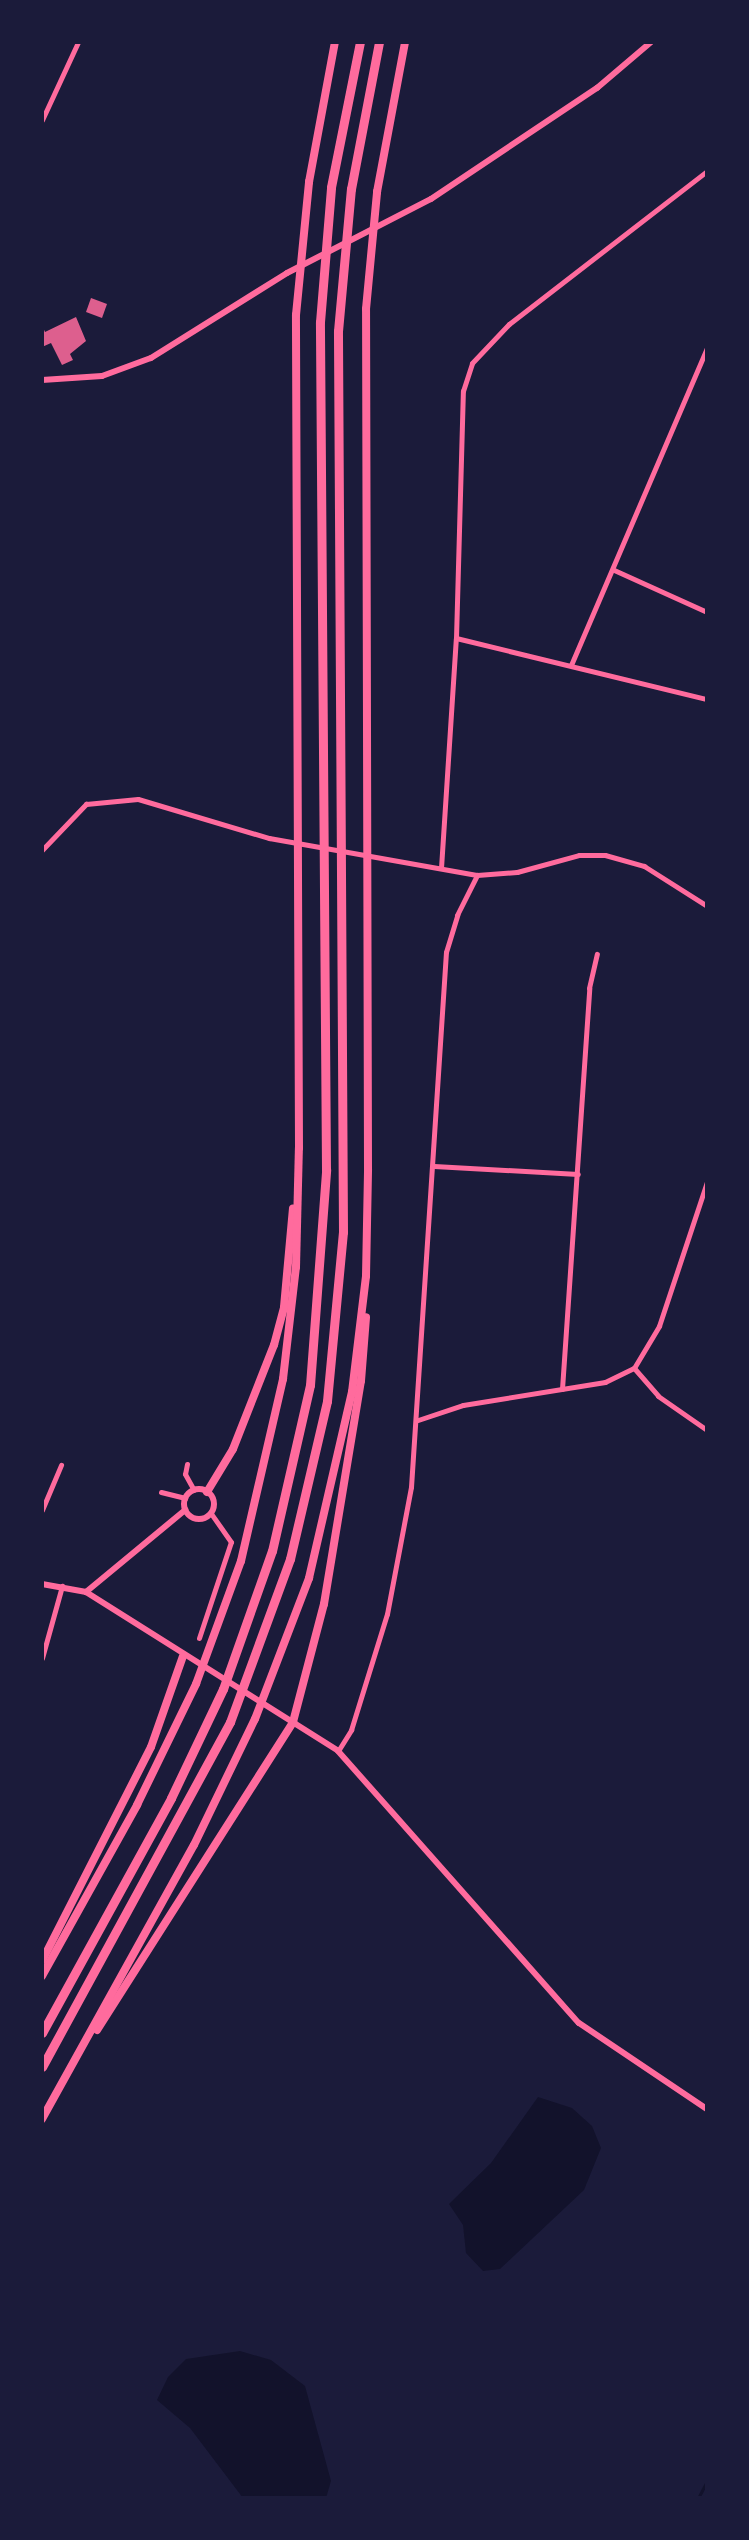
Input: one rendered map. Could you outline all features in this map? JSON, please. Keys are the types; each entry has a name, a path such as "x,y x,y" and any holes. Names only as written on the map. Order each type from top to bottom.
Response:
{"highway":[{"path":"42,1976 175,1732 241,1561 286,1364 296,1267 299,1148 296,315 312,156 335,42"},
{"path":"42,2033 171,1798 223,1689 280,1523 310,1385 326,1170 320,322 331,187 360,42"},
{"path":"42,2067 235,1710 290,1559 327,1401 339,1300 343,1205 338,331 351,189 379,42"},
{"path":"68,2072 293,1722 324,1604 357,1408 366,1276 366,309 377,192 405,42"},
{"path":"207,1492 233,1449 259,1388 284,1307 299,1148"},
{"path":"42,2119 233,1768 289,1636 339,1461 366,1276"},
{"path":"42,1961 151,1747 183,1656"}],"street":[{"path":"42,120 78,42"},
{"path":"42,380 102,376 130,367 287,273 391,221 597,88 651,42"},
{"path":"441,868 456,638 463,391 472,363 509,324 707,171"},
{"path":"571,665 707,348"},
{"path":"614,570 707,612"},
{"path":"456,638 707,699"},
{"path":"42,850 76,810 95,800 119,799 171,807 294,844 477,875 517,872 579,855 605,855 644,866 707,906"},
{"path":"338,1751 351,1730 387,1614 411,1487 418,1420 446,952 457,915 477,875"},
{"path":"562,1389 589,988 597,954"},
{"path":"434,1166 578,1174"},
{"path":"418,1420 463,1405 605,1382 634,1368 659,1326 707,1182"},
{"path":"634,1368 658,1396 707,1430"},
{"path":"187,1464 185,1474 194,1490"},
{"path":"42,1510 61,1465"},
{"path":"194,1490 207,1492 213,1499 211,1513 231,1542 199,1638"},
{"path":"185,1510 185,1498 194,1490"},
{"path":"161,1492 185,1498"},
{"path":"185,1510 197,1519 211,1513"},
{"path":"86,1592 185,1510"},
{"path":"42,1584 86,1592 338,1751 579,2023 707,2109"},
{"path":"42,1658 62,1586"}],"shaded area":[{"path":"538,2097 572,2108 592,2126 601,2148 584,2190 500,2269 483,2271 466,2253 463,2225 449,2204 491,2163"},
{"path":"240,2351 271,2360 305,2386 331,2481 326,2498 243,2498 190,2428 157,2400 168,2377 186,2359"}],"building":[{"path":"91,298 107,304 102,318 86,312"},
{"path":"76,317 86,341 70,354 73,360 62,365 51,343 42,347 42,325 45,332"}],"waterway":[{"path":"698,2498 707,2481"}]}
